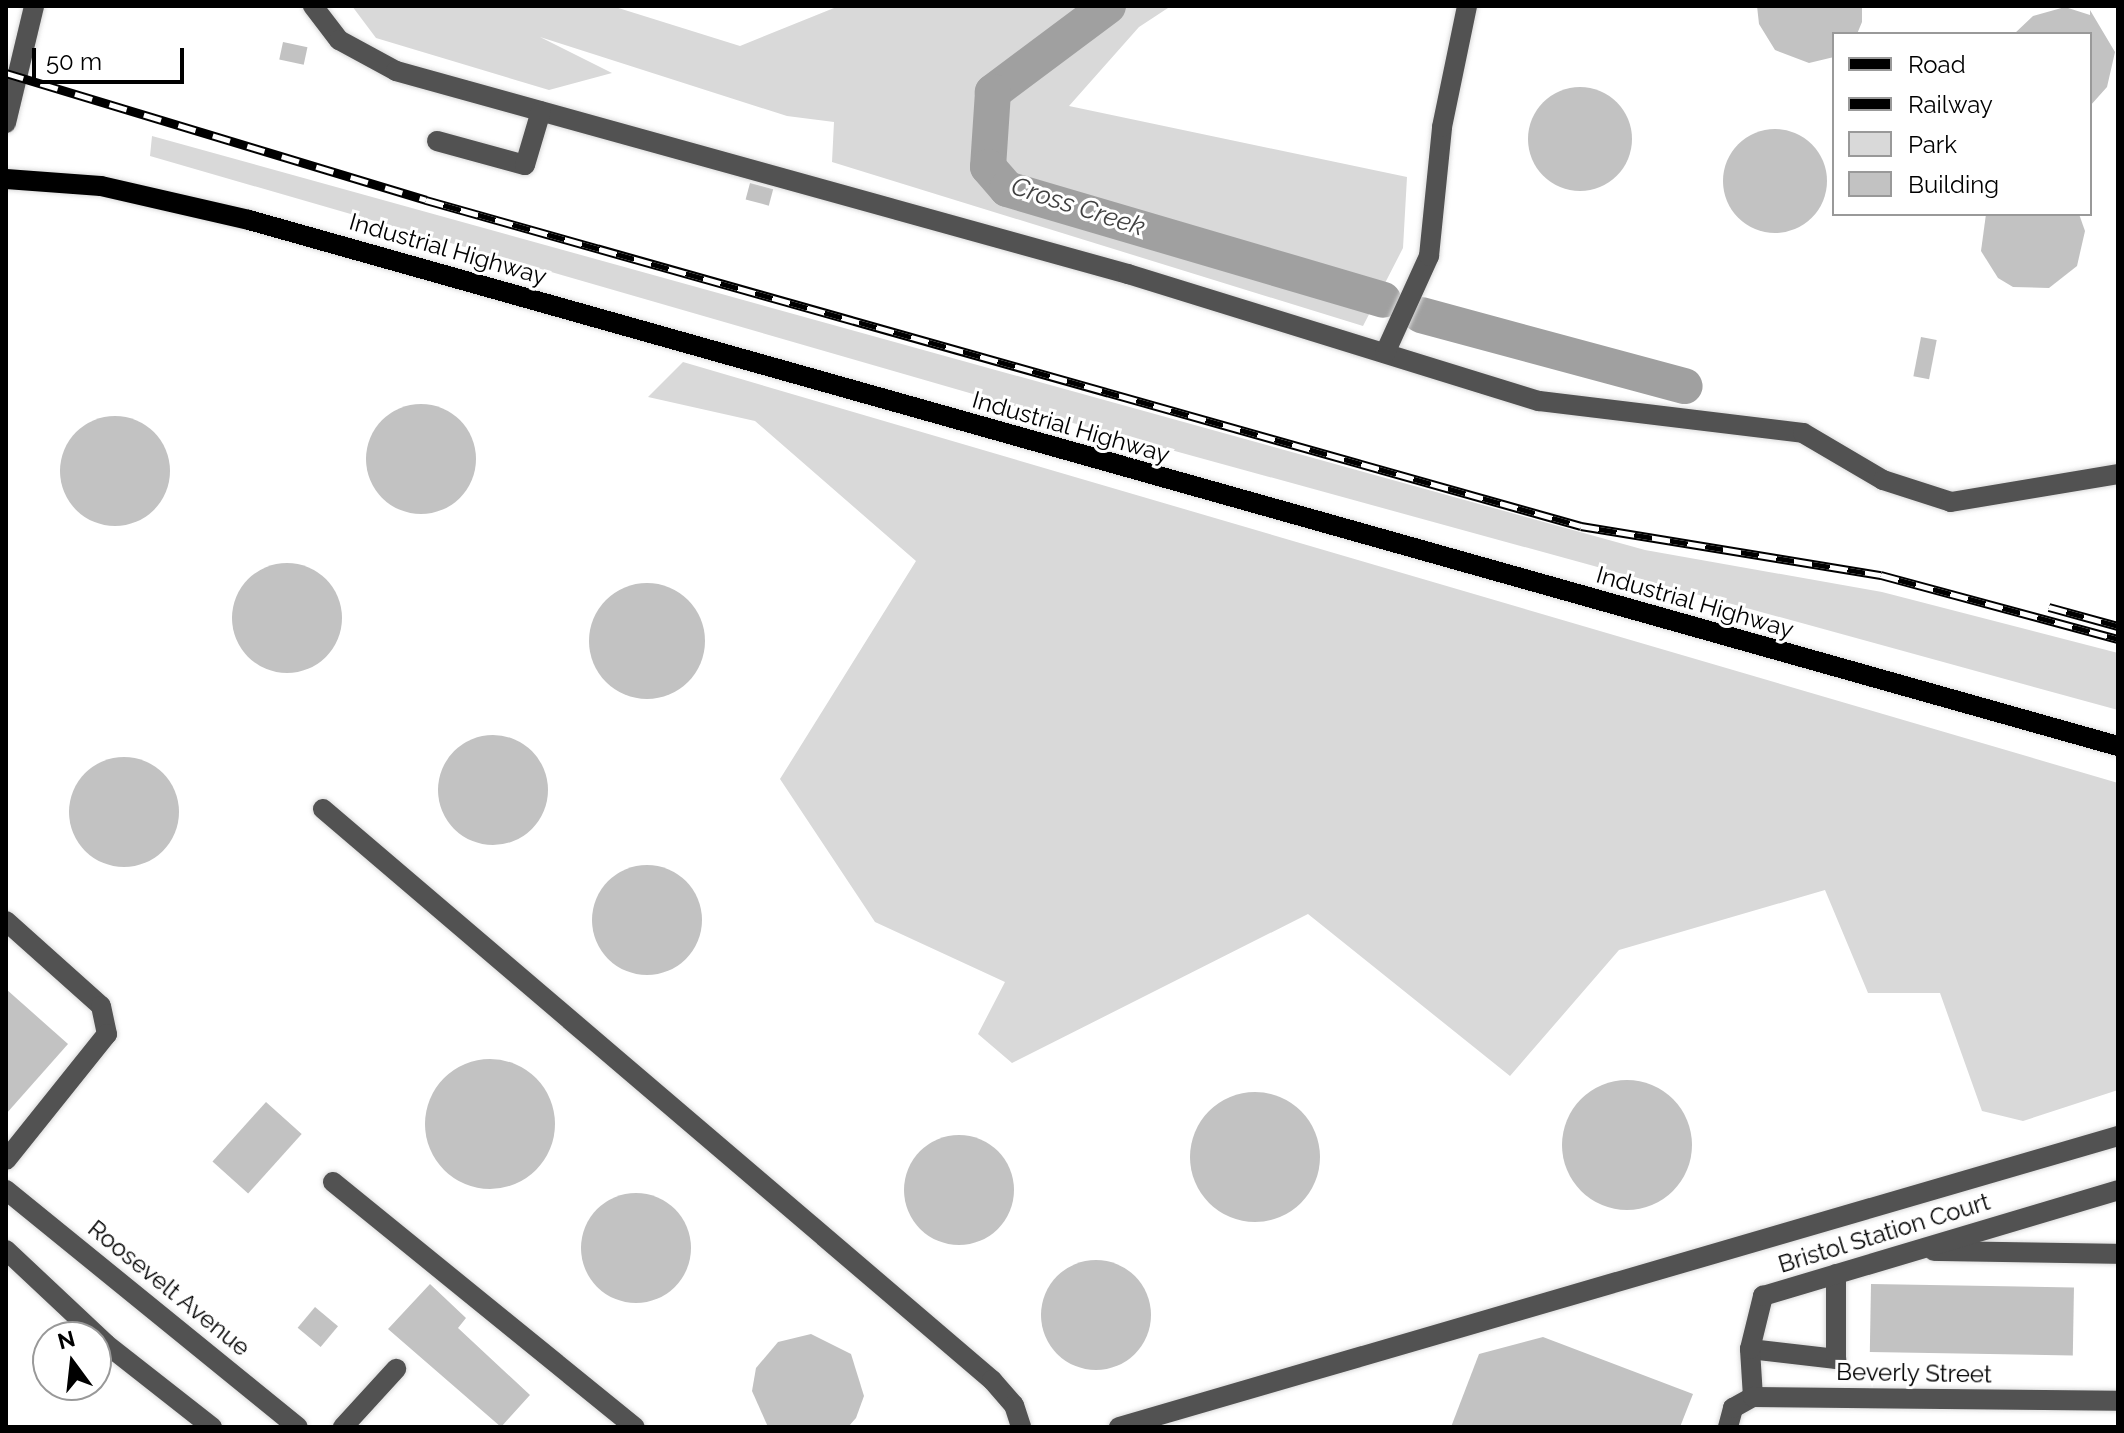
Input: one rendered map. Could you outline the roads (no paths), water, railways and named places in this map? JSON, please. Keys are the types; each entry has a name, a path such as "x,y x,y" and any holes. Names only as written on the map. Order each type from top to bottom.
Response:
{"main road":[{"name":"Industrial Highway","path":"6,179 101,186 249,220 2118,746"}],"street":[{"path":"6,123 34,6"},
{"path":"313,6 339,40 374,62 1128,274 1539,401 1803,433 1883,480 1951,502 2118,474"},
{"path":"1385,353 1429,256 1442,127 1467,6"},
{"path":"437,141 525,165 541,111"},
{"path":"323,809 992,1380 1014,1405 1021,1427"},
{"path":"6,921 101,1006 107,1034 6,1160"},
{"path":"1119,1427 2118,1136"},
{"path":"333,1182 635,1427"},
{"name":"Roosevelt Avenue","path":"6,1190 298,1427"},
{"name":"Bristol Station Court","path":"1753,1397 1750,1353 1763,1296 2118,1190"},
{"path":"6,1250 106,1344 212,1427"},
{"path":"1915,1251 2118,1254"},
{"path":"1750,1353 1836,1359 1836,1274"},
{"path":"343,1427 396,1369"},
{"path":"1728,1427 1733,1408 1753,1397"},
{"name":"Beverly Street","path":"1753,1397 2118,1401"}],"waterway":[{"name":"Cross Creek","path":"1108,6 993,92 988,167 1007,189 1383,300"},
{"name":"Cross Creek","path":"1421,315 1685,386"}],"railway":[{"path":"6,73 426,200 1581,526 1881,575 2118,639"},
{"path":"2049,607 2118,626"}]}
